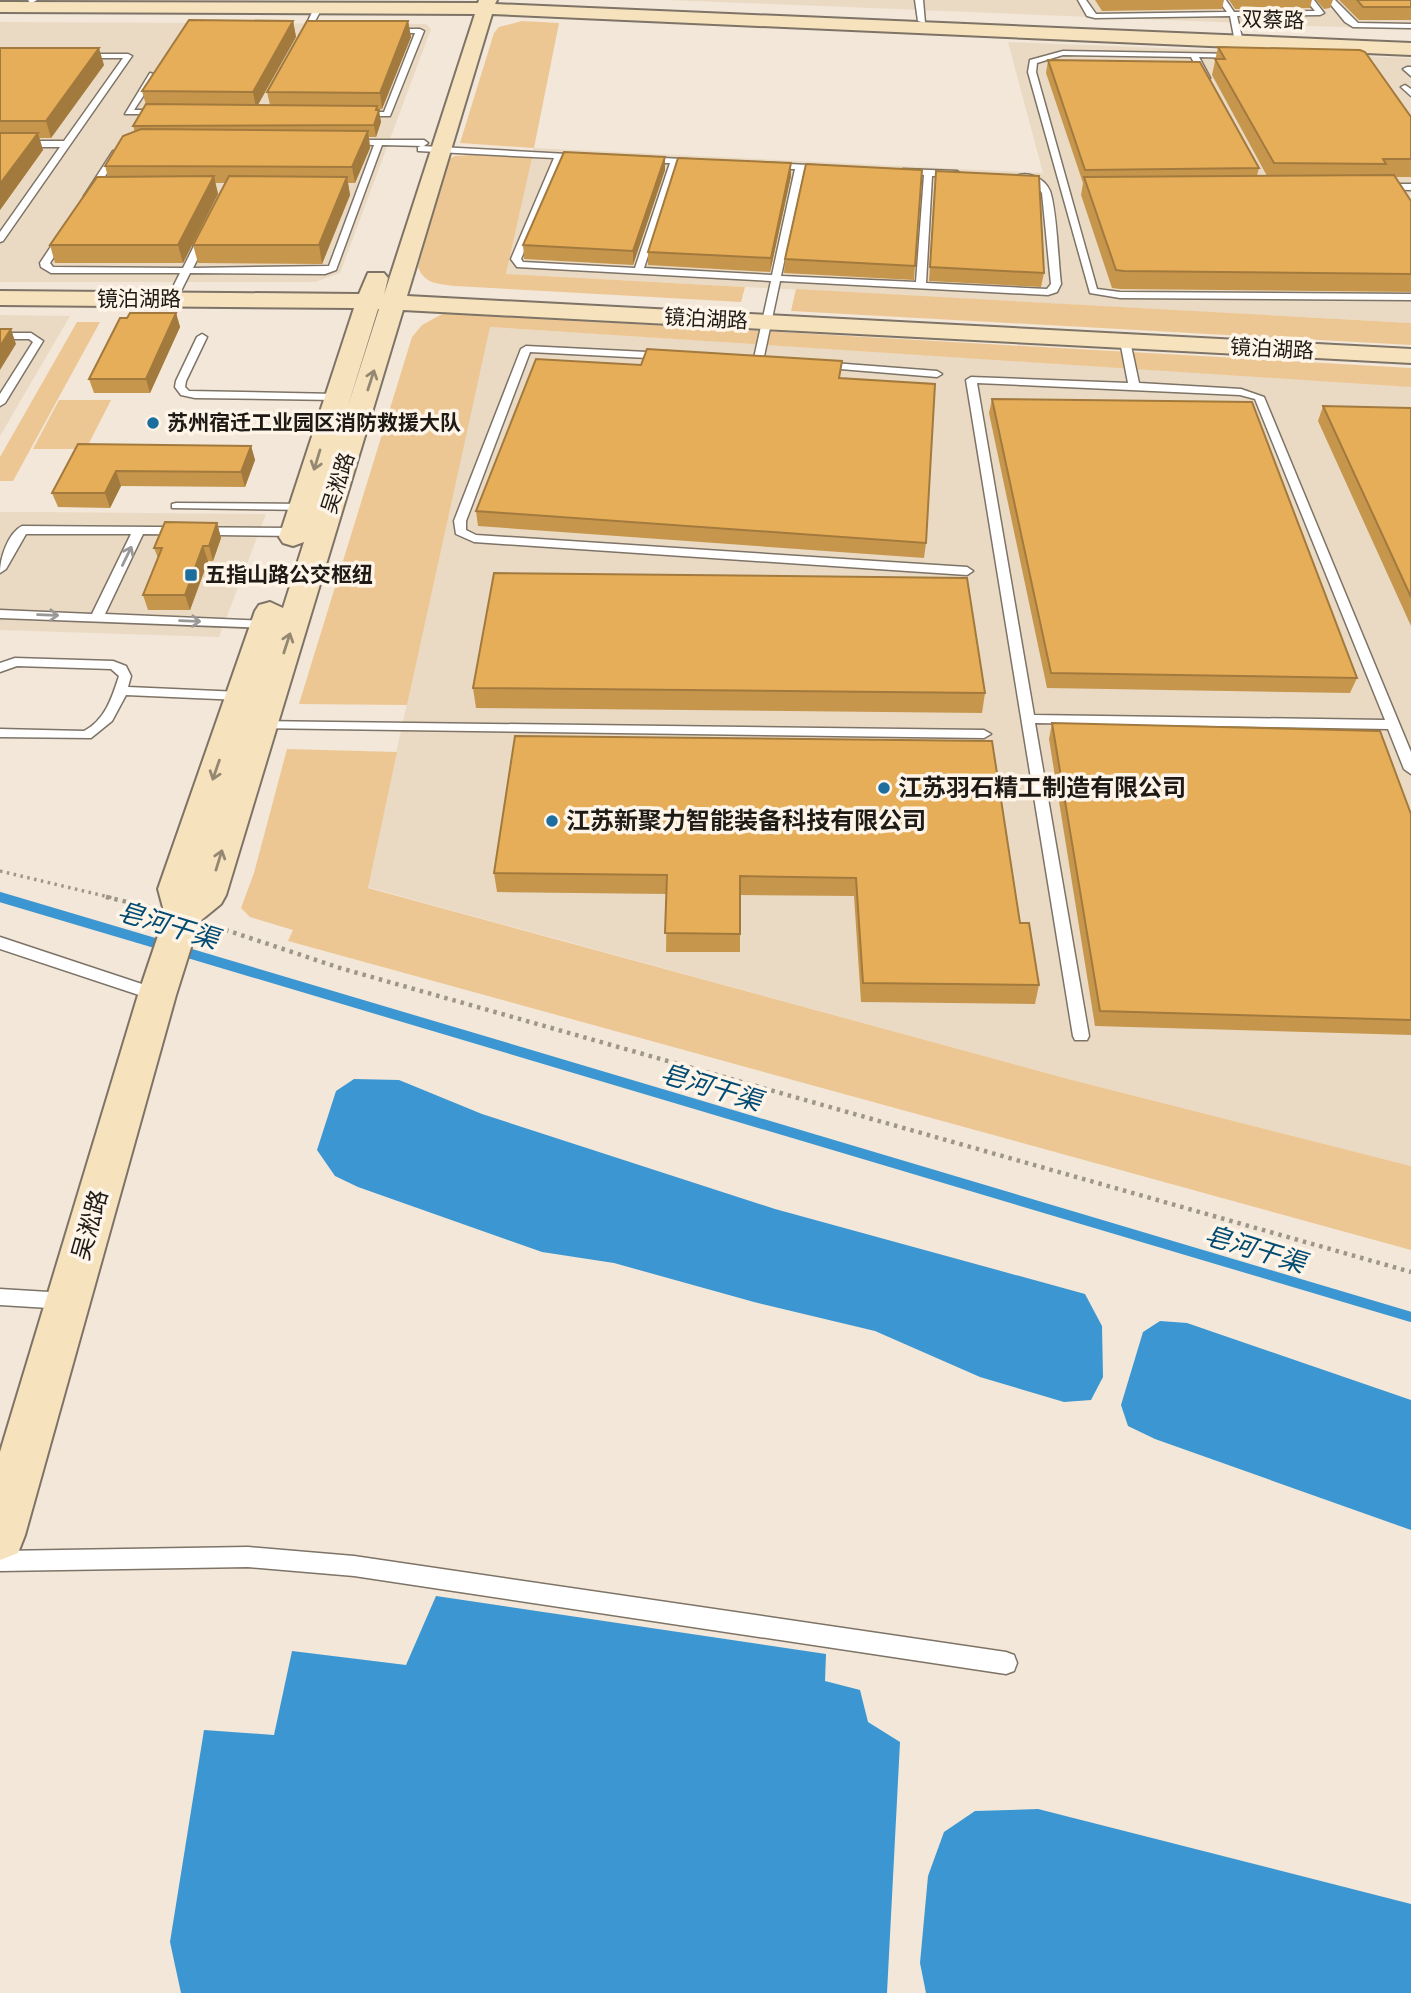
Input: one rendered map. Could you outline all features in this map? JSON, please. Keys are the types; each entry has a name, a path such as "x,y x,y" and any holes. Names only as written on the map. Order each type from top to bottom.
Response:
{"street":[{"name":"双蔡路","path":"0,1 477,4 922,21 1241,44 1411,42"},
{"name":"双蔡路","path":"0,7 318,8 477,4 1241,44 1411,49"},
{"name":"吴淞路","path":"0,1535 157,995 183,915 176,889 266,624 368,301 429,147 477,4"},
{"name":"吴淞路","path":"183,915 208,895 396,302 429,147"},
{"name":"镜泊湖路","path":"0,298 396,302 1411,356"}],"lane":[{"path":"919,0 922,21"},
{"path":"1082,0 1090,14 1095,16 1320,13 1310,0"},
{"path":"1222,0 1232,15 1241,44 1194,55 1063,53 1033,62 1032,72 1093,291 1119,295 1411,297"},
{"path":"1331,0 1350,22 1356,25 1411,26"},
{"path":"293,54 318,8"},
{"path":"292,31 318,31"},
{"path":"345,114 387,114 420,31 382,31"},
{"path":"1194,55 1213,91"},
{"path":"0,239 128,56 64,56"},
{"path":"156,71 128,112 168,112"},
{"path":"338,142 379,142 598,158"},
{"path":"66,230 45,262 46,267 51,270 314,273 333,268 379,142"},
{"path":"0,144 66,144"},
{"path":"79,209 116,151 124,146"},
{"path":"559,156 516,259 517,263 1038,293 1054,290 1056,284 1048,206 1042,181 1036,178 1009,177"},
{"path":"636,159 717,163"},
{"path":"638,272 675,161"},
{"path":"758,165 838,169"},
{"path":"758,361 800,167"},
{"path":"889,171 968,175"},
{"path":"921,286 928,173"},
{"path":"1371,187 1411,187"},
{"path":"93,188 106,188"},
{"path":"348,189 362,189"},
{"path":"1065,189 1078,189"},
{"path":"172,299 209,225"},
{"path":"0,336 32,336 38,341 0,403"},
{"path":"202,337 181,381 180,387 185,393 336,397"},
{"path":"1125,341 1134,386"},
{"path":"676,356 526,349 460,521 460,532 474,538 967,571"},
{"path":"731,359 772,362"},
{"path":"813,365 937,374"},
{"path":"1081,1036 971,380 1241,392 1259,397 1411,769"},
{"path":"176,506 299,519"},
{"path":"0,569 22,530 139,530 299,519 330,507"},
{"path":"97,617 139,530"},
{"path":"0,614 266,624"},
{"path":"0,668 15,662 113,665 121,669 125,676 105,724 86,735 0,733"},
{"path":"121,691 240,696"},
{"path":"1028,719 1393,725"},
{"path":"231,725 984,734"},
{"path":"0,943 157,995"},
{"path":"0,1297 68,1301"},
{"path":"0,1561 248,1558 354,1566 1006,1663"}],"path":[{"path":"0,871 183,915 340,968 1411,1272"}],"shaded area":[{"path":"667,0 1411,0 1411,30 822,6"},
{"path":"522,21 559,23 534,148 460,143 494,33 499,27"},
{"path":"0,22 426,24 431,29 340,273 315,282 0,282"},
{"path":"1008,42 1411,58 1411,323 506,274 534,148 1043,173"},
{"path":"471,155 532,158 506,274 745,287 741,302 455,286 428,280 418,267 449,159"},
{"path":"796,289 1411,323 1411,345 791,311"},
{"path":"444,313 1411,368 1411,387 490,327 407,705 299,704 412,337 422,325"},
{"path":"0,315 70,316 0,436"},
{"path":"77,322 100,322 13,481 0,481 0,457"},
{"path":"489,327 1411,386 1411,1166 1072,1080 367,887"},
{"path":"59,400 111,400 86,449 33,449"},
{"path":"0,512 266,514 219,637 0,630"},
{"path":"287,749 397,752 368,888 1072,1080 1411,1166 1411,1250 288,941 293,930 250,917 241,908 254,873"}],"water":[{"path":"354,1079 399,1080 482,1114 775,1209 1085,1294 1102,1326 1103,1377 1091,1400 1064,1402 980,1377 875,1331 754,1302 614,1263 542,1252 358,1187 335,1176 317,1150 336,1091"},
{"path":"1160,1321 1187,1323 1411,1400 1411,1530 1155,1439 1128,1426 1121,1405 1143,1332"},
{"path":"436,1596 826,1654 825,1681 860,1690 868,1722 900,1742 887,1993 181,1993 170,1942 204,1730 274,1735 292,1651 406,1665"},
{"path":"1038,1809 1411,1904 1411,1993 926,1993 920,1963 928,1876 944,1832 975,1811"}],"building":[{"path":"1357,0 1411,0 1411,7 1363,7"},
{"path":"189,20 293,21 253,92 142,91"},
{"path":"307,21 408,21 380,93 267,92"},
{"path":"1218,47 1365,52 1411,117 1411,159 1383,159 1386,164 1274,163 1215,59 1225,59"},
{"path":"0,48 99,48 46,121 0,121"},
{"path":"1048,60 1200,62 1259,168 1085,170"},
{"path":"146,104 377,106 376,110 379,110 374,125 133,126"},
{"path":"141,129 368,131 352,167 105,166 123,136"},
{"path":"0,133 38,133 0,184"},
{"path":"564,152 665,157 633,251 523,245"},
{"path":"678,158 791,163 771,258 648,252"},
{"path":"806,164 922,170 915,266 785,259"},
{"path":"936,171 1039,176 1044,273 930,267"},
{"path":"1394,175 1411,201 1411,274 1116,270 1084,177"},
{"path":"214,176 178,245 50,245 97,177"},
{"path":"229,176 347,177 319,245 193,245"},
{"path":"130,313 176,313 146,379 89,379 120,318 127,318"},
{"path":"0,329 11,329 0,346"},
{"path":"647,349 842,361 839,378 935,384 926,543 476,511 536,359 641,365"},
{"path":"992,399 1252,402 1357,678 1051,673"},
{"path":"1323,406 1411,408 1411,597"},
{"path":"78,444 251,446 241,472 116,471 105,493 52,493"},
{"path":"165,522 217,523 209,546 203,546 185,595 143,595 162,548 154,548"},
{"path":"494,573 967,578 985,693 473,688"},
{"path":"1052,723 1380,731 1411,814 1411,1020 1100,1011"},
{"path":"515,736 992,741 1020,923 1029,923 1039,985 863,983 856,878 740,876 740,934 665,933 667,875 494,873"}],"waterway":[{"name":"皂河干渠","path":"4,898 0,897 165,946"},
{"name":"皂河干渠","path":"178,950 1411,1317"}],"place":[{"name":"苏州宿迁工业园区消防救援大队","path":"153,423"},
{"name":"五指山路公交枢纽","path":"191,575"},
{"name":"江苏羽石精工制造有限公司","path":"884,788"},
{"name":"江苏新聚力智能装备科技有限公司","path":"552,821"}]}
